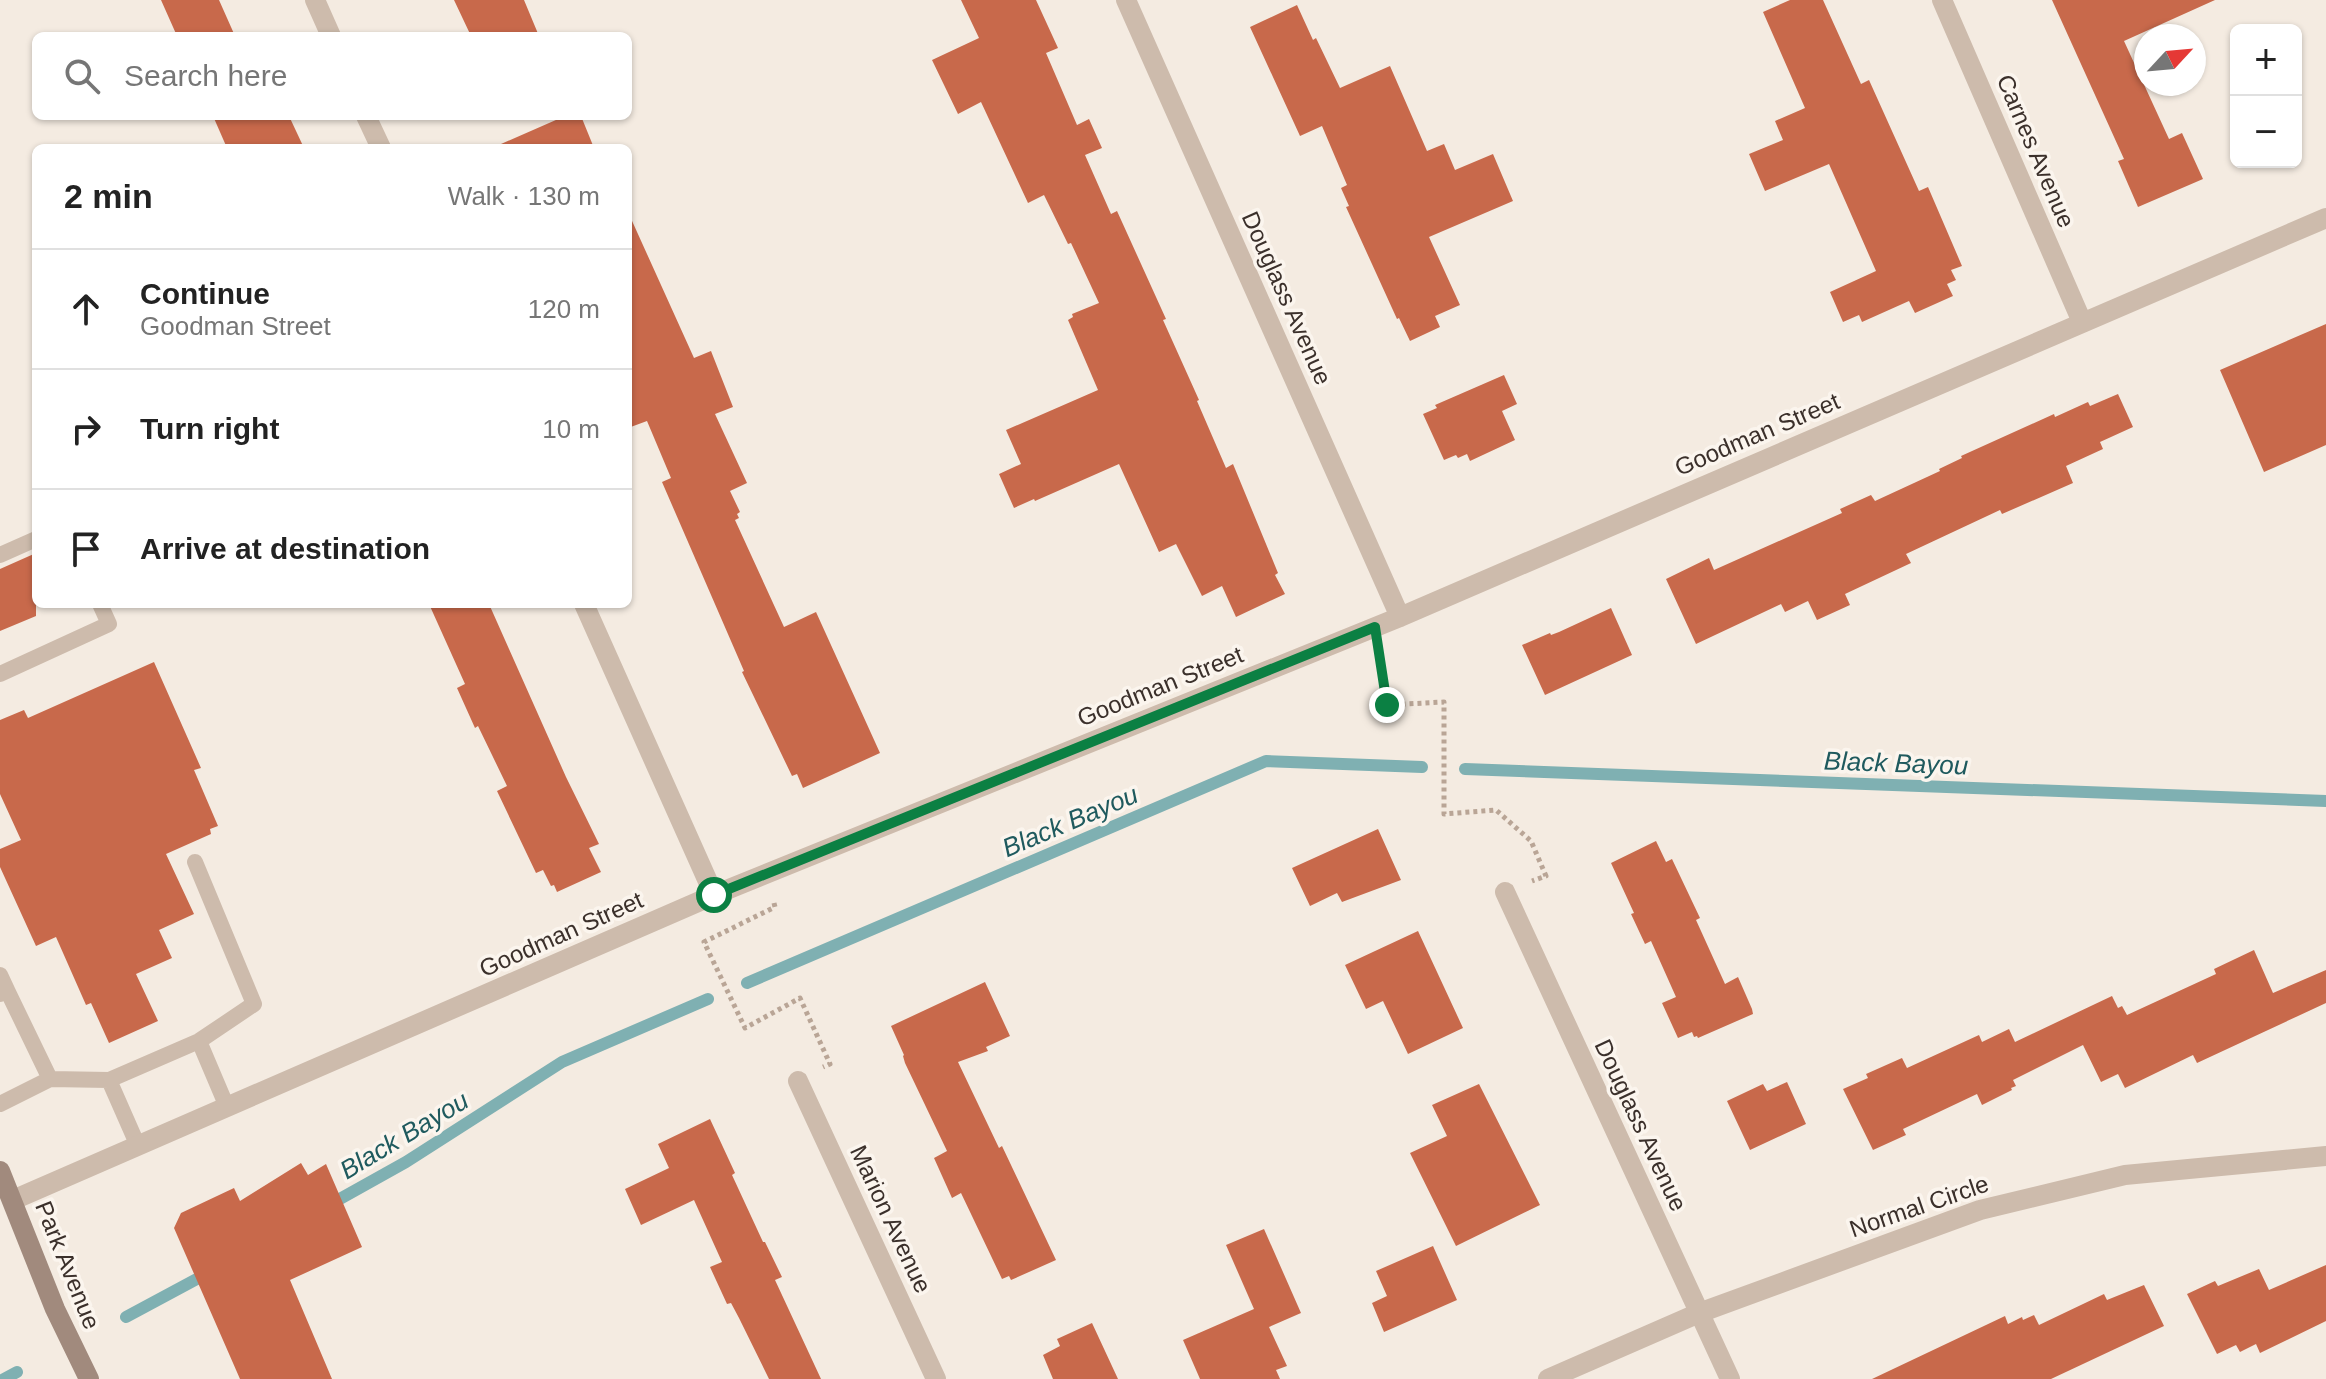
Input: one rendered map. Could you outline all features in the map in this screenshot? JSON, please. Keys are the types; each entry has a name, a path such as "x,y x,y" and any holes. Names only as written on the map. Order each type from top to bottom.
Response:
{"main road":[{"name":"Park Avenue","path":"0,1171 55,1309 89,1379"}],"street":[{"path":"315,0 329,32"},
{"name":"Douglass Avenue","path":"1126,0 1400,617"},
{"name":"Carnes Avenue","path":"1942,0 2082,322"},
{"path":"368,120 379,144"},
{"name":"Goodman Street","path":"13,1200 714,895 1400,617 2326,218"},
{"path":"586,608 714,895"},
{"name":"Douglass Avenue","path":"1505,892 1730,1379"},
{"name":"Marion Avenue","path":"798,1081 936,1379"},
{"name":"Normal Circle","path":"1548,1379 1699,1313 1980,1210 2125,1175 2326,1156"}],"lane":[{"path":"0,555 32,541"},
{"path":"0,674 109,624 102,608"},
{"path":"0,1104 50,1079 109,1080 199,1041 254,1004 195,862"},
{"path":"2,986 50,1079"},
{"path":"199,1041 227,1107"},
{"path":"109,1080 138,1146"}],"path":[{"path":"1375,627 1387,705 1444,702 1444,814 1496,810 1531,841 1546,876 1505,892"},
{"path":"763,876 775,907 704,942 745,1028 800,998 830,1064 798,1081"}],"building":[{"path":"161,0 219,0 233,32 175,32"},
{"path":"454,0 524,0 537,32 469,32"},
{"path":"961,0 1036,0 1058,48 1046,53 1077,125 1089,119 1102,148 1085,155 1111,214 1117,211 1166,319 1163,320 1226,468 1233,464 1285,594 1236,617 1222,586 1202,596 1176,544 1159,552 1119,464 1014,508 999,474 1021,464 1006,430 1098,390 1068,320 1073,317 1072,314 1099,303 1044,195 1028,203 981,102 958,114 932,60 979,38"},
{"path":"1790,0 1823,0 1861,84 1869,80 1919,191 1928,187 1962,266 1951,270 1956,280 1947,284 1953,296 1915,313 1909,301 1862,322 1859,315 1843,322 1830,292 1876,271 1829,164 1765,191 1749,154 1783,140 1775,121 1805,108 1763,12"},
{"path":"2052,0 2215,0 2162,24 2134,24 2134,36 2124,41 2134,63 2134,96 2149,96 2169,139 2182,133 2203,179 2138,207 2118,161 2124,159"},
{"path":"1297,5 1340,88 1390,66 1427,151 1444,144 1455,170 1493,154 1513,201 1429,237 1460,305 1435,316 1440,327 1410,341 1346,207 1349,206 1341,188 1347,185 1322,126 1300,136 1250,27"},
{"path":"215,120 291,120 302,144 225,144"},
{"path":"556,120 583,120 592,144 501,144"},
{"path":"632,221 694,358 711,351 733,407 715,414 747,483 730,491 740,512 735,520 784,627 816,612 880,753 803,788 797,774 792,776 742,672 662,482 671,478 647,421 632,427"},
{"path":"2326,324 2326,445 2264,472 2220,370"},
{"path":"1504,375 1517,404 1502,411 1515,440 1470,461 1467,454 1444,460 1423,414 1437,408 1435,405"},
{"path":"2118,394 2133,427 2100,442 2103,449 2066,466 2073,483 2002,514 2000,510 1906,554 1911,563 1845,594 1850,605 1817,620 1808,601 1785,612 1781,604 1696,644 1666,579 1709,558 1714,570 1842,513 1840,509 1871,495 1875,501 1940,471 1961,456 2054,414 2055,417 2088,402 2090,406"},
{"path":"32,555 32,608 36,608 36,616 0,631 0,569"},
{"path":"431,608 491,608 599,844 589,848 601,872 557,892 543,870 536,873 497,791 507,786 457,688 465,684"},
{"path":"1611,608 1632,655 1545,695 1522,645"},
{"path":"154,662 201,768 194,770 218,826 210,829 211,834 166,854 194,914 159,930 172,958 136,974 158,1021 109,1043 91,1003 86,1005 56,937 36,946 0,867 0,849 21,840 0,794 0,720 24,710 28,718"},
{"path":"1378,829 1401,880 1342,902 1337,893 1310,906 1292,868"},
{"path":"1656,841 1666,862 1672,859 1700,918 1696,920 1725,984 1738,977 1752,1009 1753,1014 1698,1038 1692,1032 1678,1038 1662,1003 1676,997 1651,941 1645,944 1611,863"},
{"path":"1418,931 1463,1028 1408,1054 1383,1001 1366,1009 1345,965"},
{"path":"2254,950 2273,993 2326,970 2326,1003 2197,1063 2193,1055 2125,1088 2118,1074 2101,1082 2083,1045 2013,1080 2016,1086 2012,1090 1982,1105 1977,1094 1903,1129 1906,1135 1873,1150 1843,1089 1868,1078 1866,1074 1902,1058 1907,1068 1979,1035 1982,1042 2009,1029 2015,1042 2112,996 2118,1008 2122,1006 2127,1015 2216,974 2214,969"},
{"path":"985,982 1010,1036 986,1047 988,1051 958,1062 1056,1260 1011,1280 1009,1276 1002,1279 961,1193 952,1198 934,1158 947,1151 891,1026"},
{"path":"1787,1082 1806,1124 1750,1150 1727,1101 1763,1084 1767,1091"},
{"path":"1479,1084 1540,1205 1456,1246 1410,1153 1447,1136 1432,1105"},
{"path":"710,1119 735,1173 732,1175 782,1277 775,1280 821,1379 769,1379 710,1267 722,1262 694,1200 641,1225 625,1189 669,1168 658,1144"},
{"path":"301,1163 308,1175 326,1164 362,1247 290,1280 332,1379 240,1379 174,1228 181,1213 234,1188 240,1201"},
{"path":"1264,1229 1301,1313 1269,1327 1287,1366 1276,1370 1280,1379 1200,1379 1183,1340 1254,1309 1226,1245"},
{"path":"1433,1246 1457,1300 1384,1332 1372,1303 1387,1296 1376,1271"},
{"path":"2326,1265 2326,1321 2260,1353 2256,1344 2240,1352 2236,1345 2217,1354 2187,1294 2215,1281 2218,1286 2259,1269 2269,1290"},
{"path":"2144,1285 2164,1326 2051,1379 1872,1379 2005,1316 2008,1324 2034,1315 2039,1325 2104,1294 2107,1300"},
{"path":"1092,1323 1118,1379 1053,1379 1043,1355 1060,1346 1057,1339"}],"waterway":[{"name":"Black Bayou","path":"747,983 1266,761 1422,767"},
{"name":"Black Bayou","path":"1465,769 2326,801"},
{"name":"Black Bayou","path":"329,1205 406,1162 562,1062 708,999"},
{"name":"Black Bayou","path":"126,1317 208,1273"},
{"name":"Black Bayou","path":"4,1379 17,1372"}],"route":[{"path":"714,895 1375,627 1387,705"}]}
